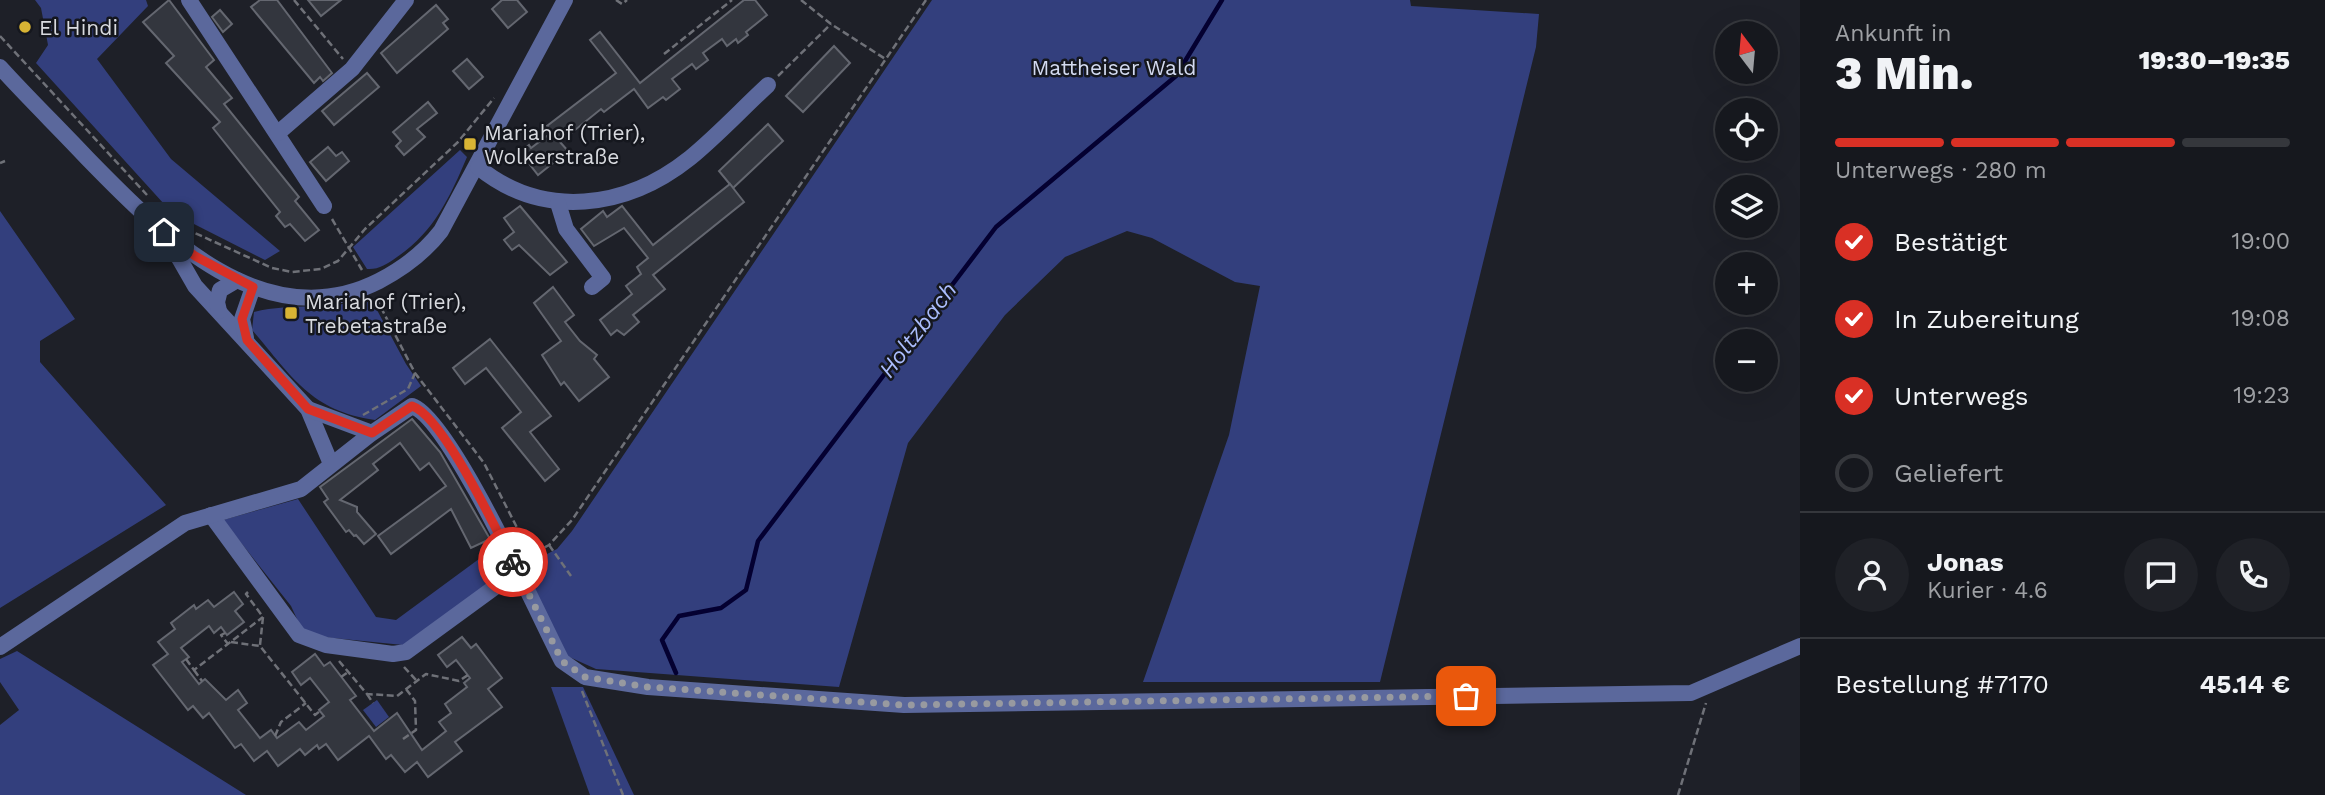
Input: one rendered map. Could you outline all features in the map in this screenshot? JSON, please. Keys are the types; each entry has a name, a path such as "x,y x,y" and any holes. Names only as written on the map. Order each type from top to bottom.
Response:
{"street":[{"path":"189,0 324,206"},
{"path":"278,133 352,69 406,0"},
{"path":"0,67 120,192 195,256 253,287 290,296 317,298 370,285 395,272 427,248 450,219 564,0"},
{"path":"478,167 492,179 523,194 558,204 595,201 659,179 690,158 768,85"},
{"path":"558,204 566,229 603,278 592,287"},
{"path":"164,232 195,286 308,409 331,464"},
{"path":"219,312 217,302 220,290 237,280"},
{"path":"247,340 242,319 253,287"},
{"path":"0,647 185,523 301,489 372,433 412,406 423,412 465,470 562,661 585,677 648,687 904,705 1691,693 1712,687 1800,646"},
{"path":"308,409 372,433"},
{"path":"211,515 291,627 312,642 326,645 393,654 406,652 517,571"}],"path":[{"path":"294,0 352,69"},
{"path":"616,0 622,4 627,0"},
{"path":"664,54 732,0"},
{"path":"802,0 831,24 887,60"},
{"path":"324,206 350,246 415,373 484,463 531,555 549,545 572,520 925,1"},
{"path":"768,85 831,24"},
{"path":"0,36 152,201"},
{"path":"179,224 217,246 272,268 292,272 321,269 338,261 350,246 473,127 499,92"},
{"path":"0,163 5,162"},
{"path":"355,427 359,417 408,389 415,373"},
{"path":"549,545 571,576"},
{"path":"249,598 263,617 260,646 315,715 320,711"},
{"path":"194,670 263,617"},
{"path":"225,633 221,635 229,643 260,646"},
{"path":"186,660 202,681"},
{"path":"339,660 373,703"},
{"path":"404,666 416,681"},
{"path":"341,677 348,672"},
{"path":"367,694 397,696 426,674 459,681 468,675"},
{"path":"585,677 581,689 623,795"},
{"path":"1678,795 1712,687"},
{"path":"403,739 416,730 415,701 406,689"},
{"path":"275,736 281,722 306,703"}],"green space":[{"path":"35,0 146,0 148,6 97,59 171,159 280,251 265,260 192,223 164,204 36,63 48,45 41,8"},
{"name":"Mattheiser Wald","path":"932,0 1410,0 1411,6 1539,14 1536,47 1380,682 1143,682 1229,435 1260,286 1235,282 1152,238 1127,231 1065,257 1005,315 908,443 839,687 596,669 565,655 523,566 557,549 572,531"},
{"path":"460,150 467,157 447,200 431,225 393,260 367,269 353,247"},
{"path":"0,211 75,319 40,341 40,362 166,505 0,608"},
{"path":"370,297 421,386 375,420 334,408 304,389 252,330 254,312 327,306"},
{"path":"298,499 376,617 396,620 498,545 507,571 403,645 323,637 303,632 291,606 223,520"},
{"path":"17,651 246,795 0,795 0,725 19,710 0,682 0,659"},
{"path":"551,687 583,687 634,795 590,795"},
{"path":"377,700 389,717 376,727 363,710"}],"building":[{"path":"169,0 214,60 206,67 232,98 224,104 299,197 295,201 319,230 305,241 290,224 285,227 276,216 280,212 213,128 220,122 166,63 174,56 143,22"},
{"path":"260,0 277,0 332,73 323,81 320,77 314,83 251,7"},
{"path":"308,0 341,0 321,16"},
{"path":"502,0 517,0 527,12 508,28 492,9"},
{"path":"744,0 755,0 767,15 746,32 748,35 738,43 736,39 727,46 722,39 703,53 708,60 696,69 692,64 672,79 680,89 666,100 663,97 648,108 634,89 604,112 601,109 560,142 568,151 538,175 520,152 529,145 531,148 552,132 547,126 616,73 590,40 600,32 640,83"},
{"path":"436,5 448,19 443,23 448,29 397,73 381,53"},
{"path":"220,10 232,24 223,32 212,17"},
{"path":"834,46 850,63 803,112 786,96"},
{"path":"467,59 483,77 469,89 453,71"},
{"path":"367,73 379,87 334,125 322,111"},
{"path":"428,102 437,113 417,129 425,137 404,155 396,146 401,141 393,132"},
{"path":"768,124 783,141 733,188 719,171"},
{"path":"328,147 336,156 342,152 349,161 326,181 310,162"},
{"path":"730,184 744,202 653,275 665,289 633,315 639,322 624,335 617,330 611,335 600,320 632,294 626,286 641,274 637,267 648,258 624,228 594,246 581,229 603,211 607,217 622,206 653,245"},
{"path":"520,206 567,262 550,275 519,245 512,250 504,240 514,232 504,218"},
{"path":"553,287 574,315 565,322 580,341 597,355 594,359 609,377 579,401 564,382 561,385 542,355 561,341 534,303"},
{"path":"490,339 551,416 530,432 559,469 545,481 502,428 521,412 486,368 465,384 453,368"},
{"path":"412,419 440,452 490,539 471,548 451,509 391,554 378,536 446,486 429,463 420,470 400,443 373,464 378,470 340,500 357,507 357,512 376,534 364,544 349,530 346,532 324,502 328,499 320,487"},
{"path":"234,592 243,604 235,611 244,622 227,635 221,627 214,633 209,626 181,648 189,657 182,662 199,684 205,679 226,700 238,690 247,703 238,710 260,738 271,730 277,738 299,722 306,730 324,716 319,710 329,702 310,678 301,685 292,672 315,654 324,666 330,662 356,696 350,700 374,731 397,713 422,750 446,731 439,722 451,713 445,704 467,687 464,683 470,678 456,660 447,667 438,655 462,637 471,648 476,644 502,678 488,689 502,707 455,742 462,751 428,777 417,762 405,772 391,755 386,759 369,736 338,760 326,744 319,749 317,745 305,755 300,749 278,766 267,751 254,761 241,744 235,748 209,713 203,718 193,706 188,710 153,665 168,654 158,642 175,629 171,623 194,605 196,609 208,600 214,607"}],"waterway":[{"name":"Holtzbach","path":"676,673 662,640 679,616 721,608 746,590 758,541 996,227 1176,76 1222,0"}],"way so far":[{"path":"513,562 562,661 585,677 648,687 904,705 1466,696"}],"place":[{"name":"El Hindi","path":"25,27"},
{"name":"Mariahof (Trier), Wolkerstraße","path":"470,144"},
{"name":"Mariahof (Trier), Trebetastraße","path":"291,313"}],"route":[{"path":"164,232 195,256 253,287 243,316 244,334 308,409 372,433 412,406 423,412 465,470 513,562"}]}
